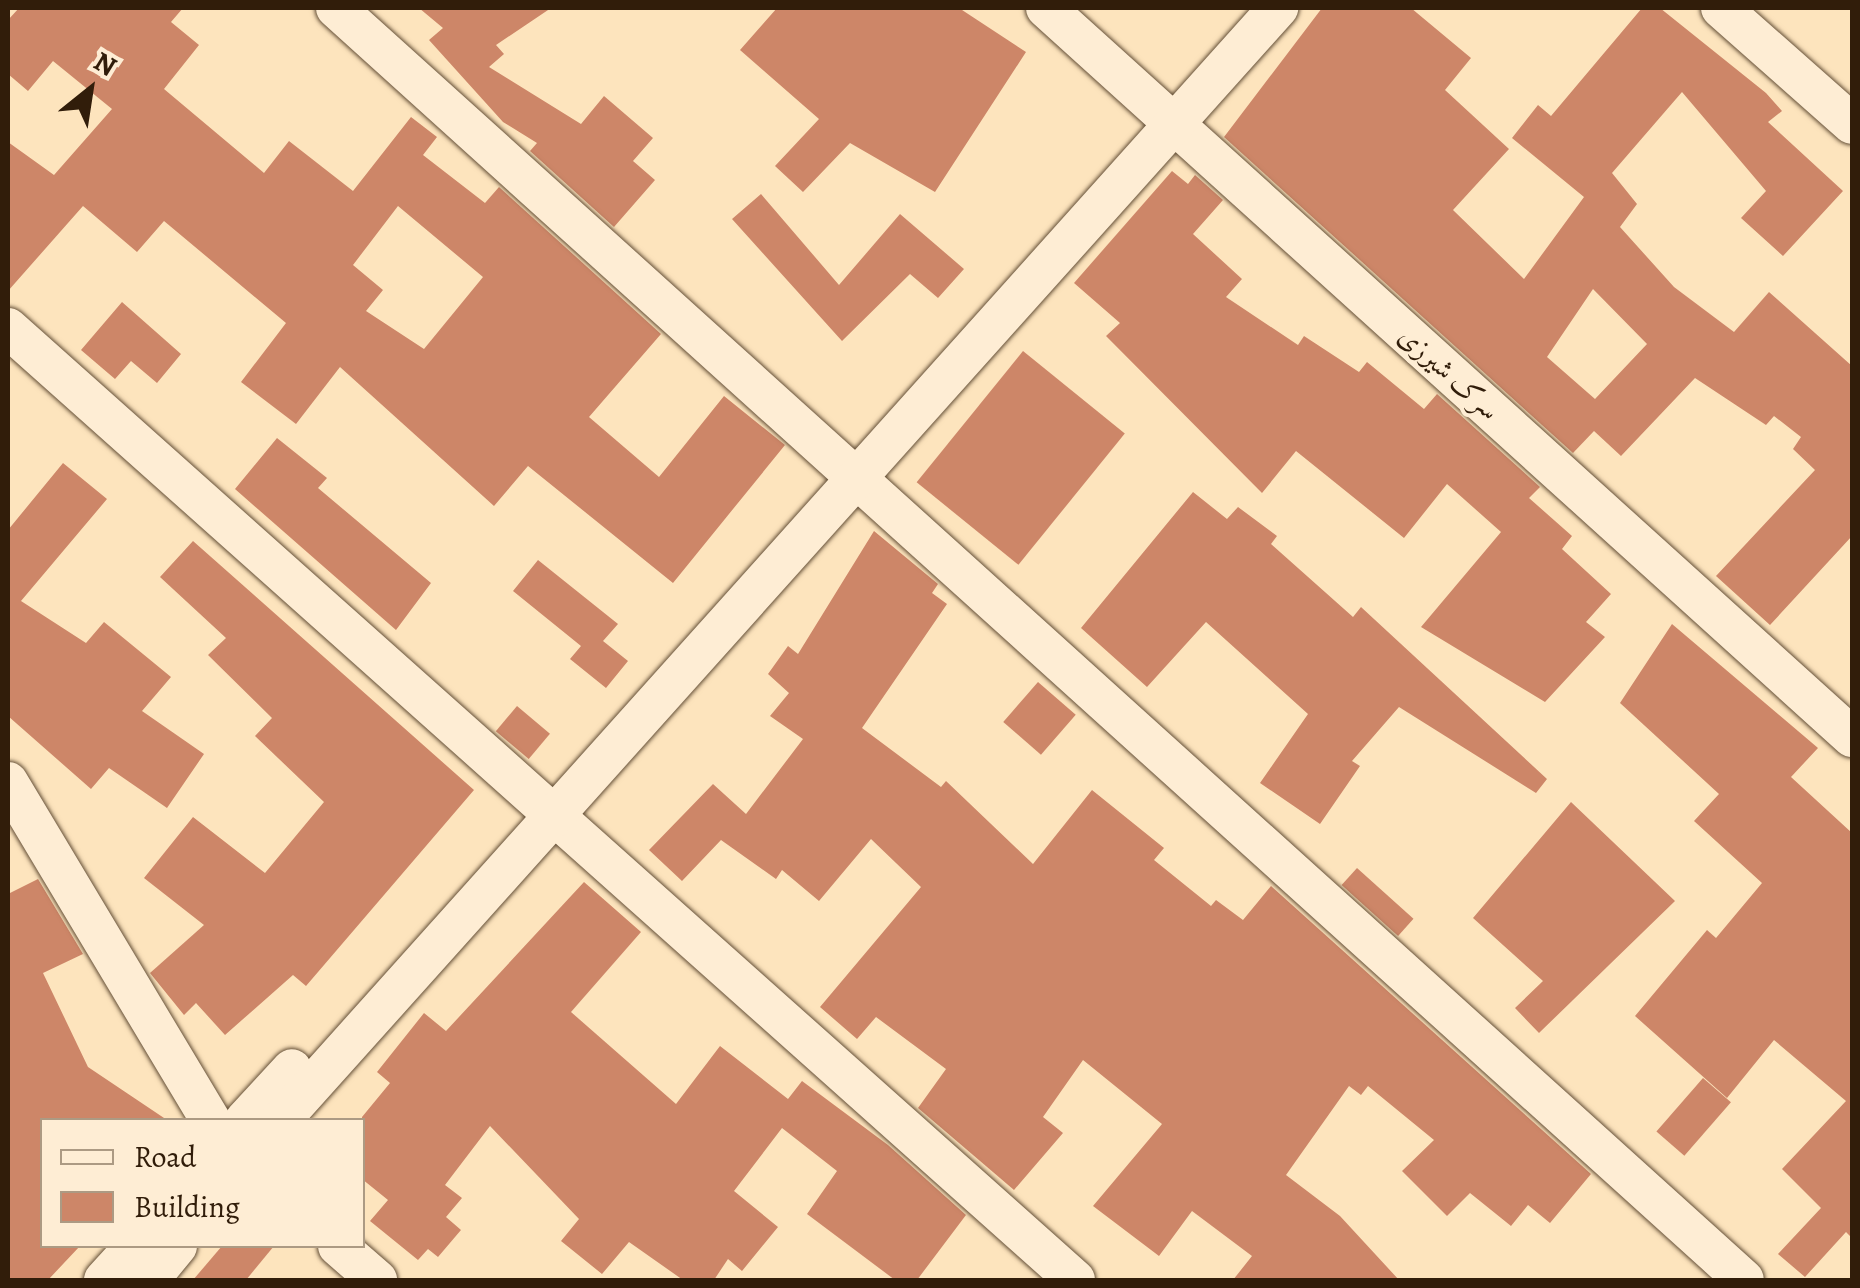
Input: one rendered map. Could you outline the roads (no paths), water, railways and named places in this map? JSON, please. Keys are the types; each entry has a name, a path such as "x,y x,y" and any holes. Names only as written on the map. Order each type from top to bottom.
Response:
{"street":[{"path":"336,8 1744,1280"},
{"name":"سرک شیرزی","path":"1046,8 1852,737"},
{"path":"247,1118 544,807 848,472 1164,114 1242,8"},
{"path":"1164,114 1278,8"},
{"path":"1722,8 1852,124"},
{"path":"8,328 1075,1280"},
{"path":"8,782 209,1118"},
{"path":"283,1118 544,807"},
{"path":"104,1280 133,1248"},
{"path":"149,1280 175,1248"},
{"path":"340,1248 377,1280"}]}
